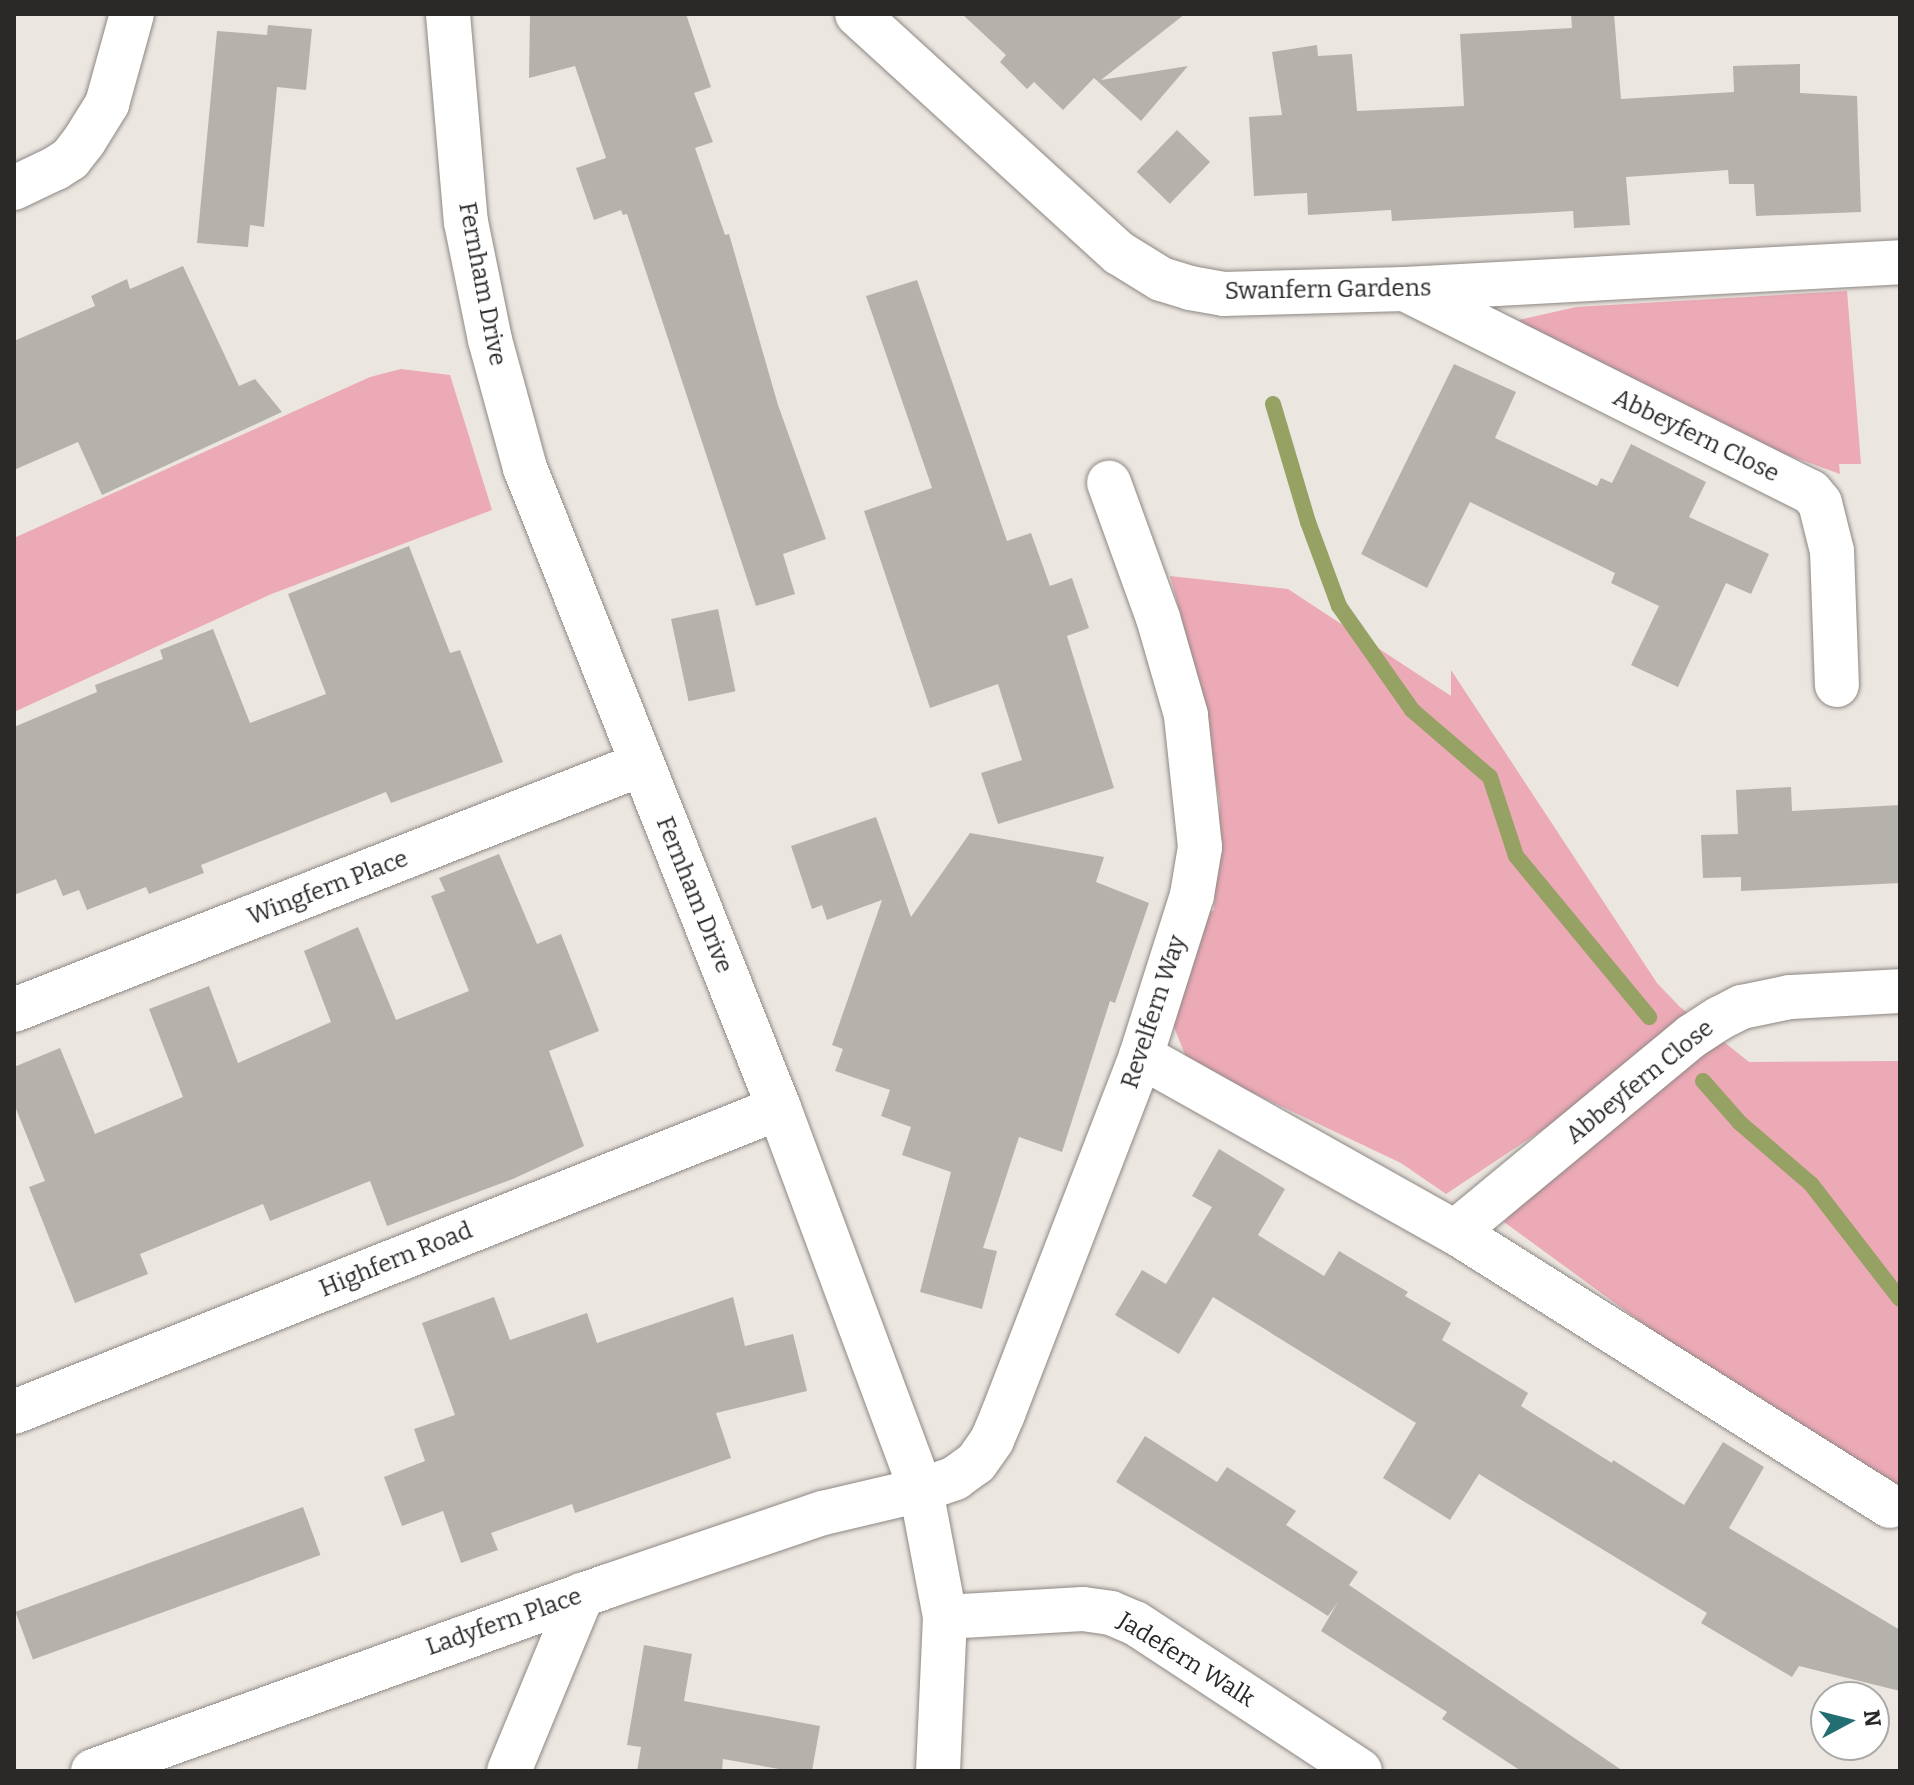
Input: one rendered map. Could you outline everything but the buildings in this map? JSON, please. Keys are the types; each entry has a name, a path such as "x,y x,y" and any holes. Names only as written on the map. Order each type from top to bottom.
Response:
{"street":[{"path":"14,188 70,159 84,141 107,104 132,14"},
{"name":"Fernham Drive","path":"448,14 466,222 490,340 525,468 779,1108 921,1490 945,1617 938,1771"},
{"name":"Swanfern Gardens","path":"857,14 1119,253 1161,279 1223,294 1405,289 1900,262"},
{"name":"Abbeyfern Close","path":"1405,289 1811,492 1820,503 1832,551 1837,685"},
{"name":"Revelfern Way","path":"921,1490 955,1478 976,1463 992,1440 1141,1056 1192,895 1200,847 1186,715 1158,618 1109,483"},
{"name":"Wingfern Place","path":"14,1010 642,764"},
{"name":"Abbeyfern Close","path":"1455,1232 1692,1036 1720,1018 1742,1007 1790,997 1900,991"},
{"path":"1141,1056 1455,1232 1890,1506"},
{"name":"Highfern Road","path":"14,1412 779,1108"},
{"name":"Ladyfern Place","path":"93,1771 582,1595 823,1513 921,1490"},
{"path":"509,1771 582,1595"},
{"name":"Jadefern Walk","path":"945,1617 1083,1609 1111,1613 1135,1623 1360,1771"}],"shaded area":[{"path":"1847,291 1861,464 1839,464 1840,474 1707,426 1525,337 1519,320 1576,307"},
{"path":"401,369 450,375 492,510 269,595 14,712 14,538 370,377"},
{"path":"1170,576 1288,589 1451,696 1451,670 1657,983 1679,1006 1749,1062 1900,1061 1900,1491 1671,1344 1504,1222 1541,1177 1595,1095 1446,1194 1401,1163 1188,1062 1168,1012 1202,916 1214,910 1220,803 1193,660"}],"waterway":[{"path":"1273,404 1308,522 1339,606 1412,710 1490,777 1516,856 1649,1017"},
{"path":"1703,1081 1740,1123 1811,1184 1900,1299"}]}
